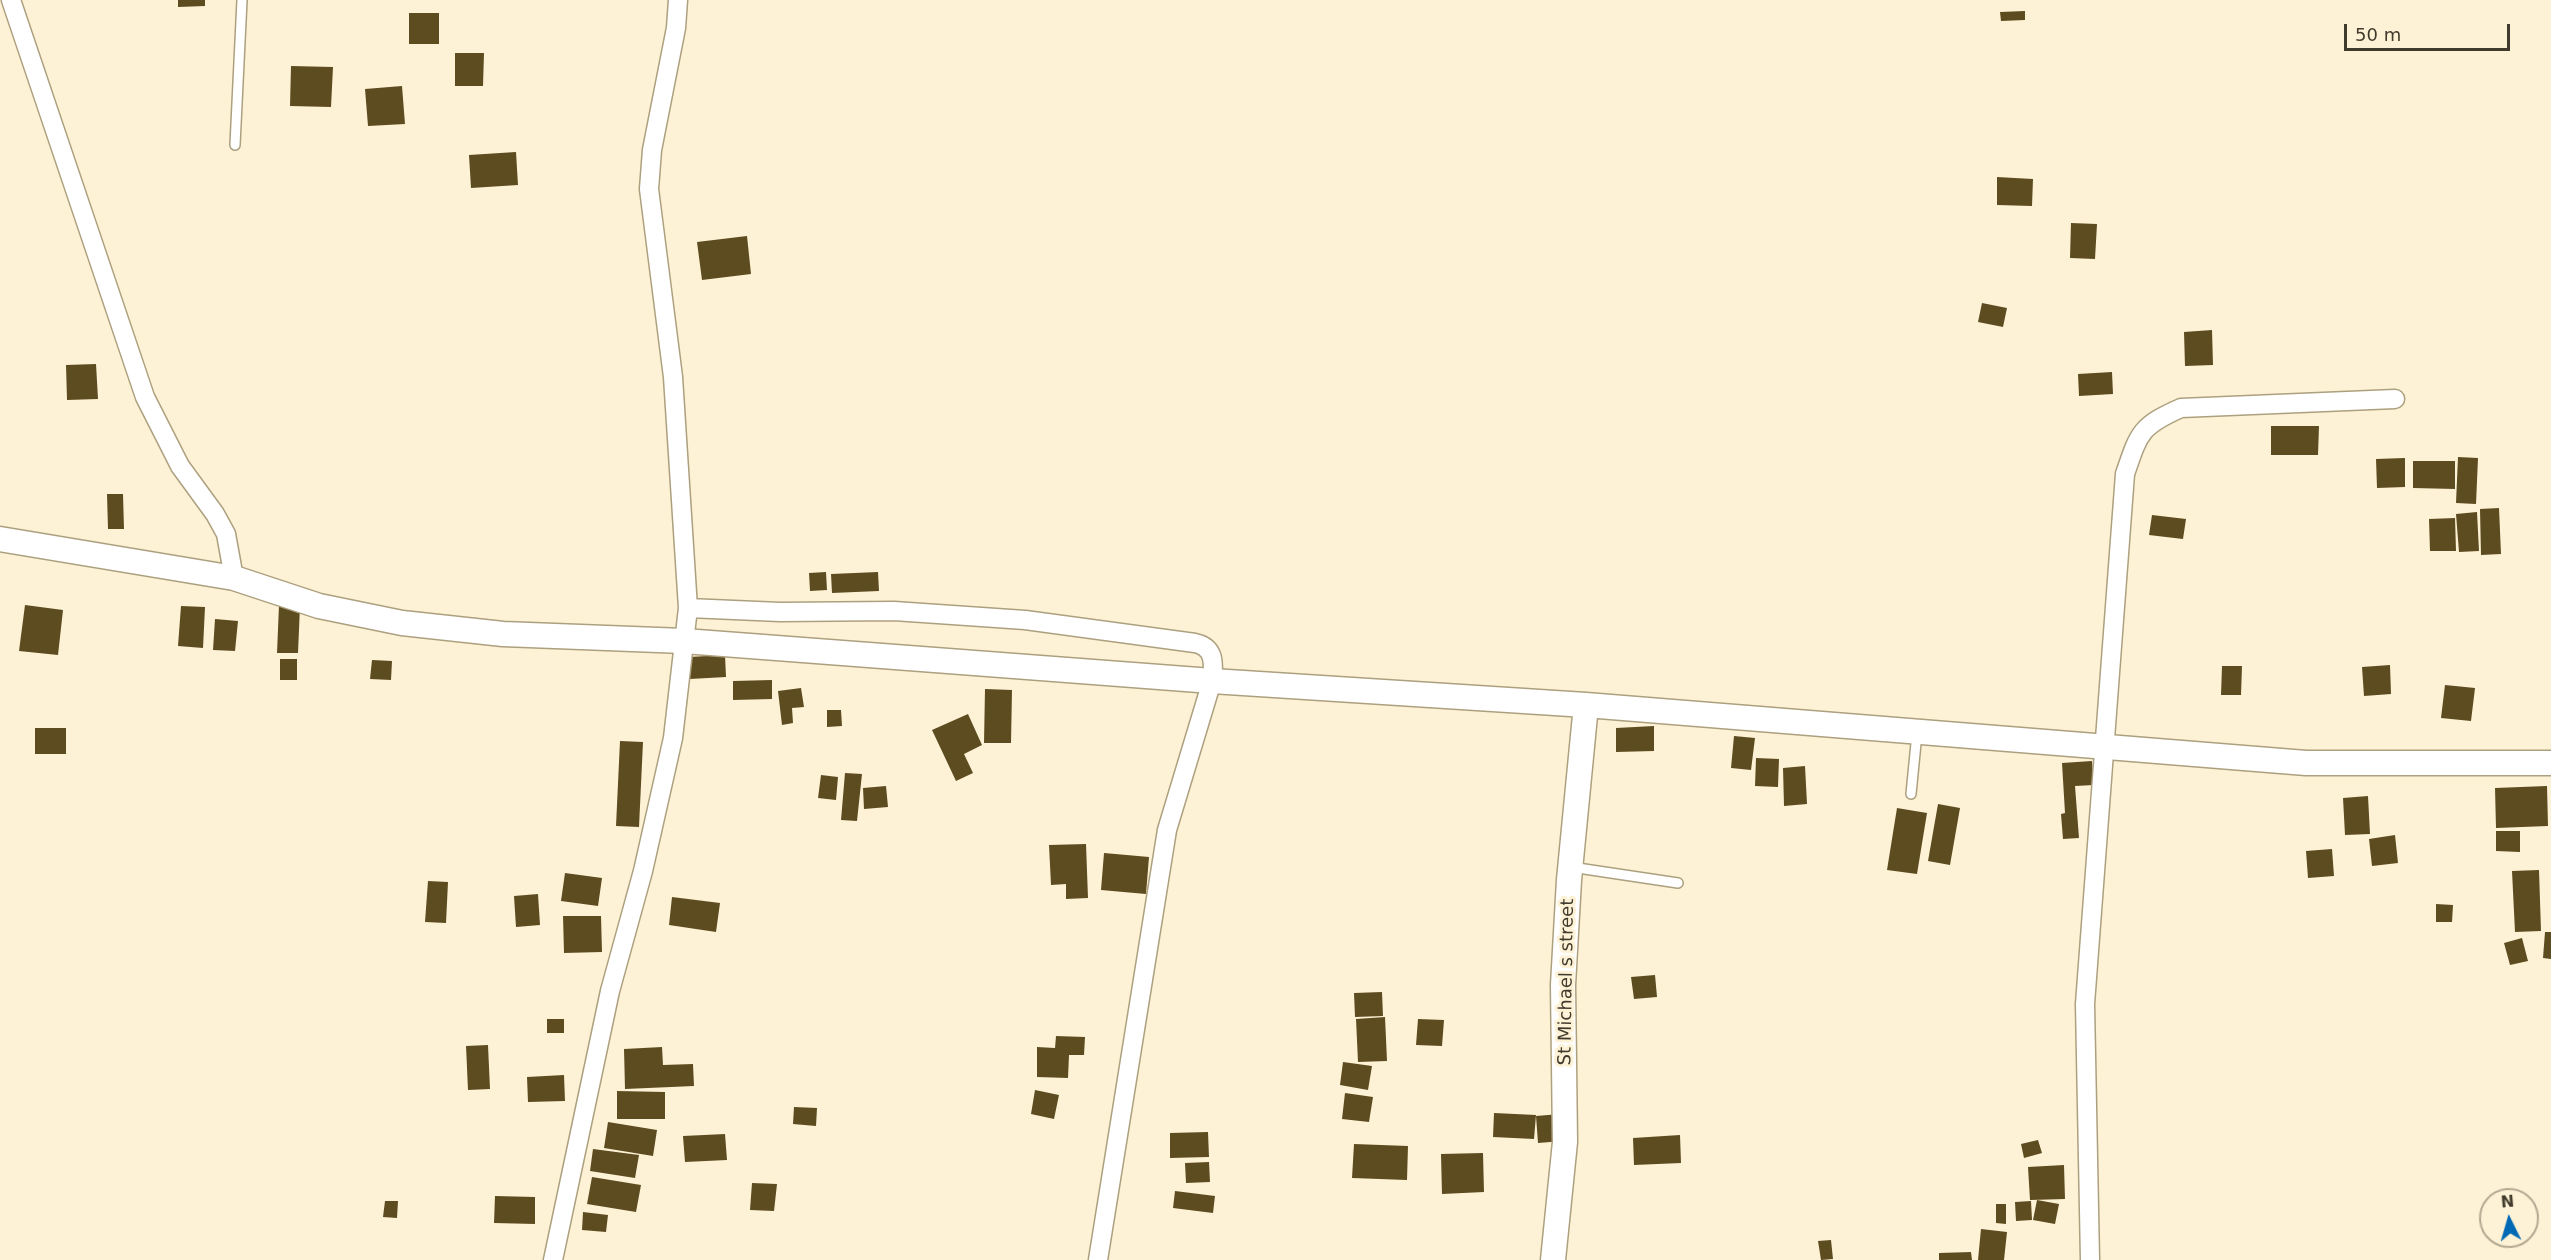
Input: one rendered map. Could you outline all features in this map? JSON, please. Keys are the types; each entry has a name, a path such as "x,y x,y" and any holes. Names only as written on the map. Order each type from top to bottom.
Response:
{"street":[{"path":"11,0 145,397 180,466 215,514 226,534 234,578"},
{"path":"553,1260 610,991 643,871 673,738 686,623 673,377 649,189 652,150 676,28 678,0"},
{"path":"2090,1260 2085,1004 2125,474 2136,440 2153,420 2181,408 2396,399"},
{"path":"0,539 234,578 318,606 402,623 503,634 686,623 780,612 894,611 1025,620 1204,645 1210,650 1212,670 1167,830 1098,1260"},
{"path":"686,623 1586,705 1918,732 2106,735 2306,763 2551,763"},
{"name":"St Michael s street","path":"1553,1260 1565,1142 1563,985 1570,867 1586,705"}],"lane":[{"path":"235,145 242,0"},
{"path":"1911,794 1918,732"},
{"path":"1570,867 1678,883"}],"building":[{"path":"178,0 205,0 205,6 178,7"},
{"path":"2025,11 2025,20 2001,21 2000,12"},
{"path":"409,13 439,13 439,44 409,44"},
{"path":"455,53 484,53 483,86 455,86"},
{"path":"291,66 333,67 331,107 290,106"},
{"path":"402,86 405,124 368,126 365,89"},
{"path":"516,152 518,185 471,188 469,155"},
{"path":"1997,177 2033,179 2032,206 1997,205"},
{"path":"2071,223 2097,224 2095,259 2070,258"},
{"path":"747,236 751,274 702,280 697,242"},
{"path":"1982,303 2007,308 2003,327 1978,322"},
{"path":"2212,330 2213,365 2185,366 2184,332"},
{"path":"96,364 98,399 67,400 66,365"},
{"path":"2112,372 2113,394 2079,396 2078,374"},
{"path":"2271,426 2319,426 2318,455 2271,455"},
{"path":"2458,457 2478,458 2476,504 2456,503"},
{"path":"2405,458 2405,487 2377,488 2376,459"},
{"path":"2413,461 2455,461 2455,489 2413,488"},
{"path":"107,494 123,494 124,529 108,529"},
{"path":"2499,508 2501,554 2481,555 2480,509"},
{"path":"2477,512 2479,551 2459,552 2456,514"},
{"path":"2152,515 2186,519 2183,539 2149,535"},
{"path":"2455,518 2456,551 2430,551 2429,519"},
{"path":"826,572 827,590 810,591 809,573"},
{"path":"878,572 879,591 832,593 831,574"},
{"path":"25,605 63,610 58,655 19,651"},
{"path":"279,605 300,606 298,653 277,653"},
{"path":"181,606 205,607 203,648 178,646"},
{"path":"215,619 238,621 235,651 213,650"},
{"path":"725,655 726,677 690,679 689,657"},
{"path":"280,659 297,659 297,680 280,680"},
{"path":"372,660 392,661 391,680 370,679"},
{"path":"2390,665 2391,694 2364,696 2362,667"},
{"path":"2222,666 2242,666 2241,695 2221,695"},
{"path":"772,680 772,699 733,700 733,681"},
{"path":"2445,685 2475,688 2471,721 2441,718"},
{"path":"801,688 804,707 792,708 793,723 782,725 778,691"},
{"path":"985,689 1012,690 1011,743 984,743"},
{"path":"827,710 841,710 842,726 827,727"},
{"path":"968,714 982,745 964,754 973,773 956,781 932,730"},
{"path":"1654,726 1654,751 1616,752 1616,728"},
{"path":"35,728 66,728 66,754 35,754"},
{"path":"1734,736 1755,738 1751,770 1731,768"},
{"path":"620,741 643,742 639,827 616,826"},
{"path":"1756,758 1779,759 1778,787 1755,786"},
{"path":"2092,761 2094,785 2075,786 2079,838 2063,839 2061,814 2065,813 2062,763"},
{"path":"1805,766 1807,804 1784,806 1783,768"},
{"path":"845,773 862,774 857,821 841,820"},
{"path":"821,775 838,777 836,800 818,798"},
{"path":"886,786 888,807 864,809 863,788"},
{"path":"2547,786 2548,826 2496,828 2495,788"},
{"path":"2368,796 2370,834 2345,835 2343,798"},
{"path":"1938,804 1960,808 1950,865 1928,861"},
{"path":"1897,808 1927,813 1917,874 1887,870"},
{"path":"2496,831 2520,831 2520,852 2496,851"},
{"path":"2395,835 2398,863 2372,866 2369,839"},
{"path":"1086,844 1088,898 1066,899 1066,884 1051,885 1049,845"},
{"path":"2332,849 2334,876 2308,878 2306,851"},
{"path":"1104,853 1149,857 1146,894 1101,890"},
{"path":"2539,870 2541,931 2515,932 2512,871"},
{"path":"565,873 602,878 598,906 561,901"},
{"path":"428,881 448,882 446,923 425,922"},
{"path":"538,894 540,925 516,927 514,896"},
{"path":"672,897 720,903 716,932 669,925"},
{"path":"2436,904 2453,905 2452,922 2436,922"},
{"path":"563,916 601,916 602,952 564,953"},
{"path":"2545,932 2551,932 2551,959 2543,958"},
{"path":"2522,938 2528,961 2510,965 2504,943"},
{"path":"1655,975 1657,997 1634,999 1631,977"},
{"path":"1382,992 1383,1016 1355,1017 1354,993"},
{"path":"1385,1017 1387,1061 1358,1062 1356,1019"},
{"path":"547,1019 564,1019 564,1033 547,1033"},
{"path":"1418,1019 1444,1020 1442,1046 1416,1045"},
{"path":"1056,1036 1085,1037 1084,1055 1069,1055 1068,1078 1037,1077 1037,1047 1055,1048"},
{"path":"488,1045 490,1089 468,1090 466,1046"},
{"path":"662,1047 663,1065 693,1064 694,1086 625,1089 624,1049"},
{"path":"1343,1062 1372,1066 1368,1090 1340,1085"},
{"path":"564,1075 565,1101 528,1102 527,1077"},
{"path":"1035,1090 1059,1095 1054,1119 1031,1114"},
{"path":"617,1091 665,1092 665,1119 617,1119"},
{"path":"1345,1093 1373,1097 1369,1122 1342,1119"},
{"path":"794,1107 817,1108 816,1126 793,1124"},
{"path":"1494,1113 1536,1115 1534,1139 1493,1137"},
{"path":"1560,1114 1563,1141 1538,1143 1536,1116"},
{"path":"608,1122 657,1130 653,1156 604,1148"},
{"path":"1208,1132 1209,1157 1170,1158 1170,1133"},
{"path":"725,1134 727,1160 685,1162 683,1136"},
{"path":"1680,1135 1681,1163 1634,1165 1633,1138"},
{"path":"2038,1140 2042,1153 2024,1158 2021,1144"},
{"path":"1354,1144 1408,1146 1407,1180 1352,1178"},
{"path":"593,1149 639,1155 635,1178 590,1171"},
{"path":"1483,1153 1484,1192 1442,1194 1441,1154"},
{"path":"1209,1162 1210,1182 1186,1183 1185,1163"},
{"path":"2064,1165 2065,1199 2030,1200 2028,1167"},
{"path":"592,1177 641,1185 636,1212 587,1204"},
{"path":"752,1183 777,1184 774,1211 750,1210"},
{"path":"1175,1191 1215,1196 1213,1213 1173,1208"},
{"path":"495,1196 535,1197 535,1224 494,1223"},
{"path":"2037,1200 2059,1204 2055,1224 2033,1220"},
{"path":"385,1201 398,1201 397,1218 383,1217"},
{"path":"2031,1201 2032,1220 2016,1221 2015,1202"},
{"path":"1996,1204 2006,1204 2006,1224 1996,1223"},
{"path":"583,1212 608,1215 606,1232 582,1230"},
{"path":"1981,1229 2007,1232 2004,1260 1978,1260"},
{"path":"1831,1240 1833,1259 1821,1260 1818,1241"},
{"path":"1971,1252 1972,1260 1939,1260 1939,1253"}]}
